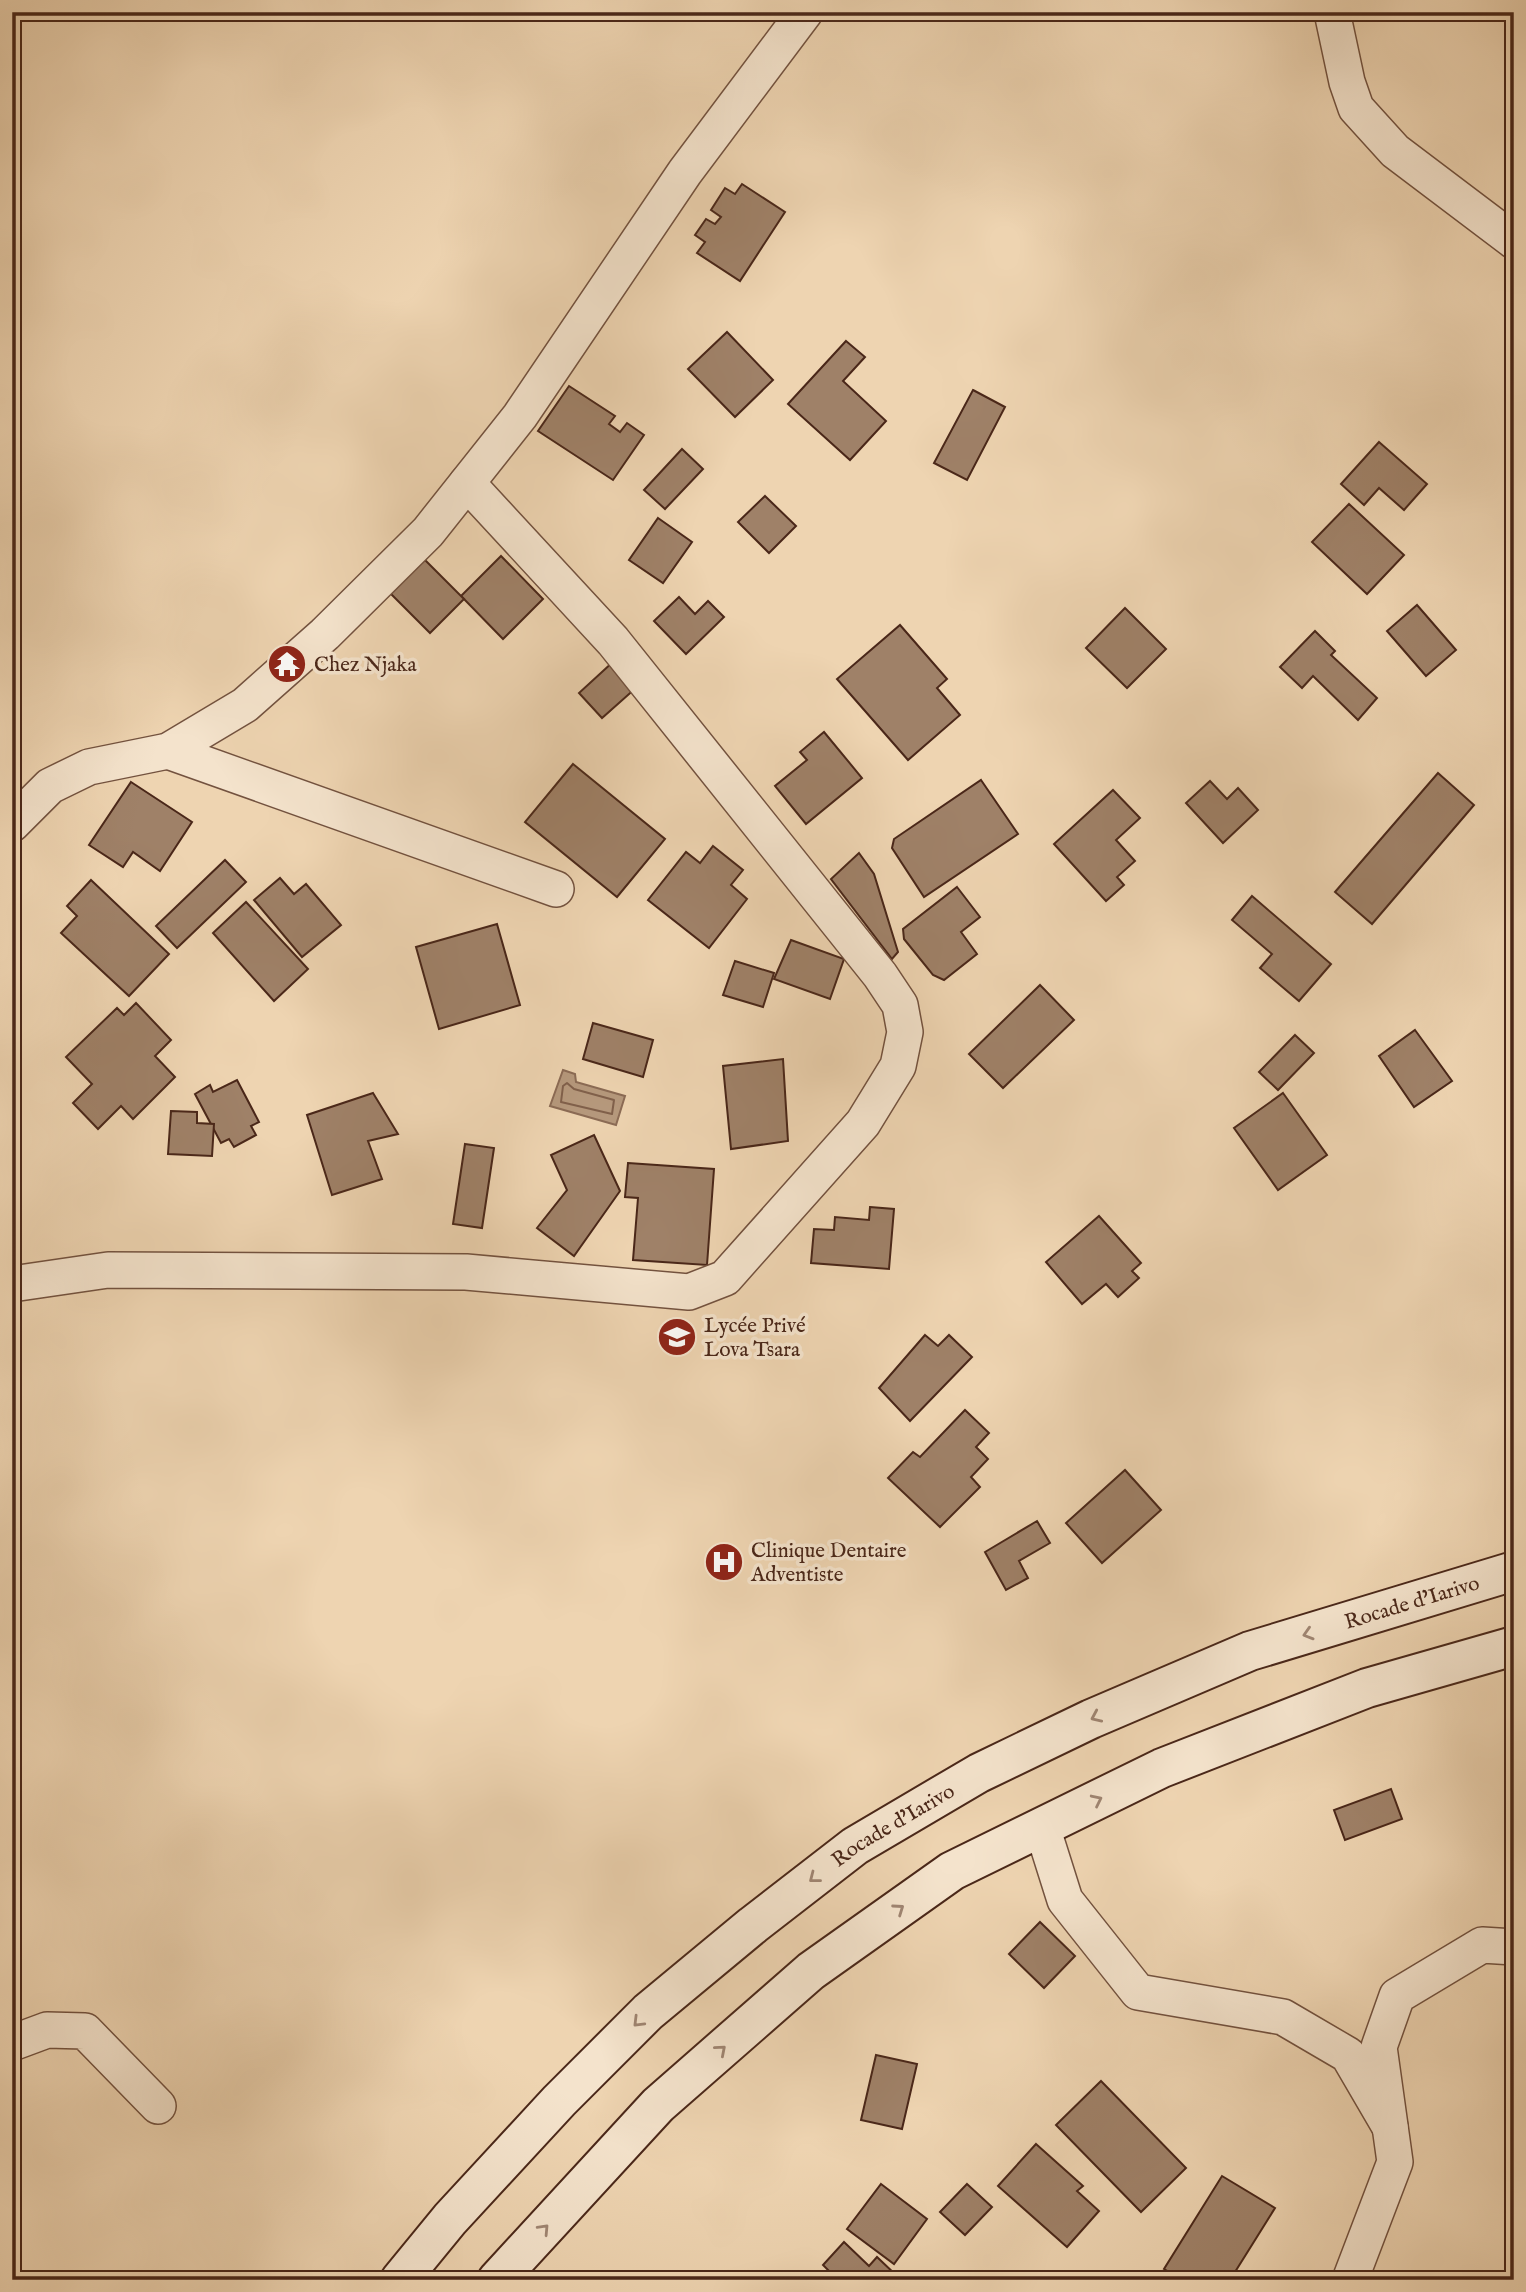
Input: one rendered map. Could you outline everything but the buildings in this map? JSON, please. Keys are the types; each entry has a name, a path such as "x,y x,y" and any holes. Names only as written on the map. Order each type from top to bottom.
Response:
{"main road":[{"name":"Rocade d'Iarivo","path":"400,2280 450,2219 504,2160 648,2012 753,1924 855,1846 979,1773 1091,1719 1250,1651 1514,1571"},
{"path":"498,2280 658,2105 811,1971 952,1871 1162,1768 1367,1688 1514,1646"}],"street":[{"path":"12,824 50,786 89,767 168,751 245,705 326,634 428,531 520,416 685,172 805,12"},
{"path":"1332,12 1356,108 1395,150 1514,241"},
{"path":"12,1284 108,1270 466,1272 689,1292 725,1278 863,1123 898,1066 905,1032 900,1005 880,975 613,641 467,483"},
{"path":"168,751 556,889"},
{"path":"1042,1827 1065,1900 1139,1992 1283,2017 1348,2055 1390,2127"},
{"path":"1350,2280 1395,2162 1379,2047 1397,1996 1482,1945 1514,1947"},
{"path":"12,2043 47,2030 85,2031 158,2106"}],"water":[{"path":"563,1070 575,1074 576,1082 625,1096 616,1125 550,1106"}],"place":[{"name":"Chez Njaka","path":"287,664"},
{"name":"Lycée Privé Lova Tsara","path":"677,1337"},
{"name":"Clinique Dentaire Adventiste","path":"724,1562"}]}
